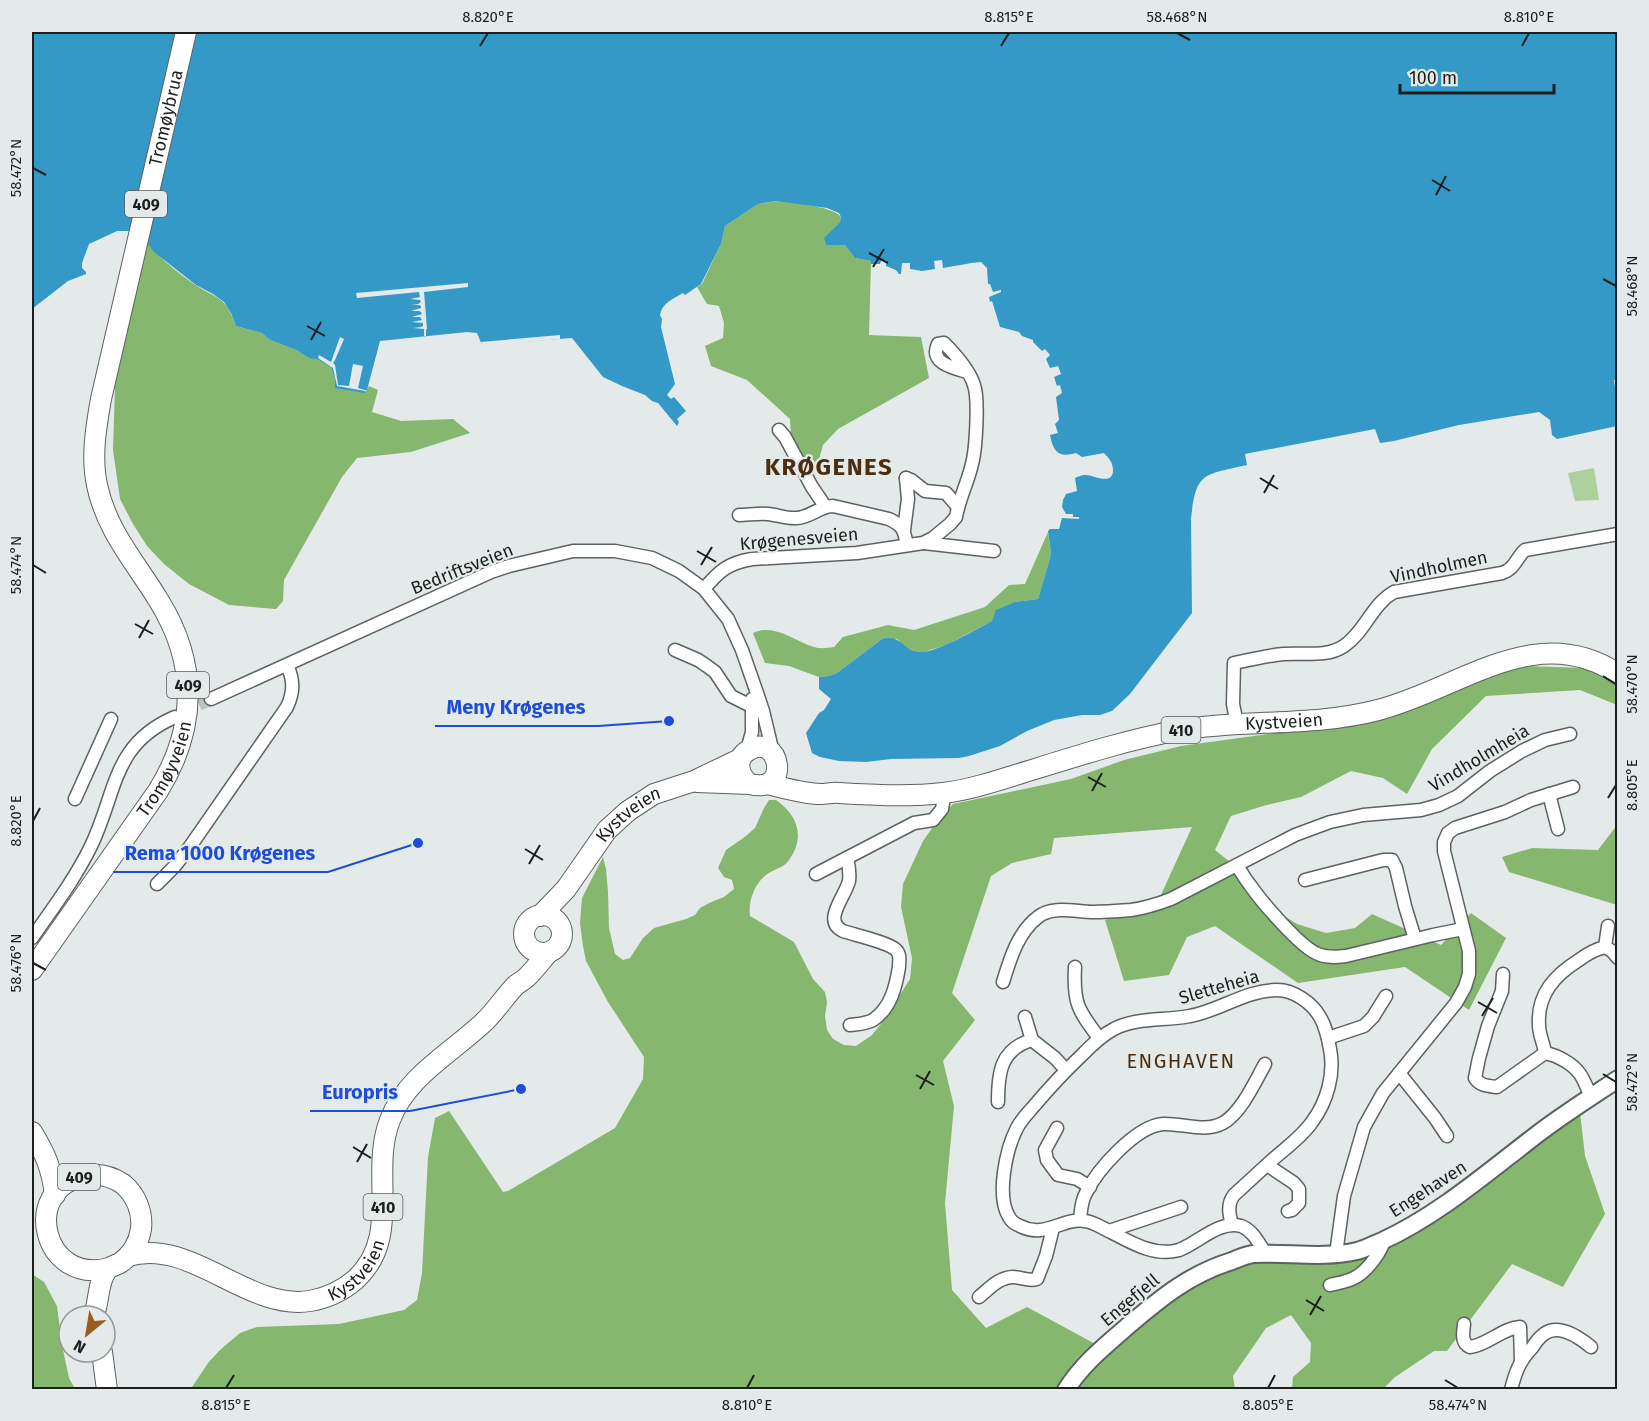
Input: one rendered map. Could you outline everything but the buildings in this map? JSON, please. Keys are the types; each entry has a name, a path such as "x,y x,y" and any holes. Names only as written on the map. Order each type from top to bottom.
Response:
{"main road":[{"name":"Tromøybrua","path":"106,377 186,32"},
{"name":"Tromøyveien","path":"32,970 158,791 180,747 186,722 188,678 177,635 159,600 113,529 96,485 94,442 100,399 106,377"},
{"name":"Kystveien","path":"694,781 759,784 821,794 833,792 896,796 945,792 985,784 1145,737 1237,724 1343,717 1378,710 1420,697 1488,667 1527,655 1550,653 1580,657 1595,661 1617,674"},
{"name":"410","path":"744,755 758,747 764,747 776,758"},
{"name":"Kystveien","path":"540,916 566,889 607,830 628,811 654,794 694,781 744,755"},
{"path":"744,755 739,765 742,776 759,784 775,777 776,758"},
{"name":"Kystveien","path":"776,758 806,781 833,792"},
{"name":"Kystveien","path":"561,926 581,868"},
{"path":"540,916 545,915 554,919 561,926"},
{"name":"410","path":"526,942 524,933 527,924 533,918 540,916"},
{"name":"410","path":"548,953 560,944 563,934 561,926"},
{"name":"Kystveien","path":"516,986 526,942"},
{"path":"526,942 534,951 548,953"},
{"name":"Kystveien","path":"128,1256 142,1252 175,1257 260,1293 285,1300 306,1301 338,1292 353,1281 371,1259 379,1241 383,1215 383,1145 389,1121 397,1104 418,1078 485,1021 548,953"},
{"name":"409","path":"32,1132 46,1155 55,1195"},
{"name":"409","path":"46,1155 79,1177"},
{"name":"409","path":"94,1304 88,1287 76,1267 41,1241 46,1228 39,1219 63,1186 87,1175 110,1178 123,1185 136,1201 141,1213 142,1225"},
{"name":"Kystveien","path":"142,1225 150,1237 175,1257"},
{"path":"76,1267 92,1270 109,1268 119,1263 128,1256 138,1242 142,1225"},
{"name":"409","path":"98,1304 102,1282 109,1268"},
{"path":"104,1364 107,1389"}],"street":[{"name":"Krøgenesveien","path":"704,589 727,566 736,562 752,558 857,553 923,543 950,524 956,517 973,462 976,399 974,385 967,372"},
{"path":"779,430 825,506"},
{"path":"907,545 904,530 908,499 906,478 925,491 946,493 958,507"},
{"name":"Krøgenesveien","path":"739,515 768,514 795,518 807,516 825,506 833,506 889,519 904,530"},
{"name":"Vindholmen","path":"1237,724 1233,704 1234,663 1277,654 1328,653 1343,647 1354,637 1385,597 1394,592 1502,573 1511,570 1525,550 1617,534"},
{"path":"923,543 994,551"},
{"name":"Bedriftsveien","path":"212,699 491,572 573,551 615,551 652,558 679,571 704,589 728,620 749,668 776,758"},
{"path":"675,650 698,660 715,672 731,696 753,707"},
{"path":"157,884 174,867 287,707 293,690 286,665"},
{"name":"Bedriftsveien","path":"744,755 752,732 753,707 749,668"},
{"path":"32,938 75,876 90,847 105,813 123,761 146,734 175,717"},
{"path":"75,799 111,719"},
{"name":"Vindholmheia","path":"1003,982 1017,944 1027,928 1041,914 1055,910 1095,912 1153,906 1295,835 1330,822 1363,815 1421,810 1439,805 1458,796 1490,771 1522,751 1545,740 1570,734"},
{"path":"1336,1254 1344,1196 1364,1127 1378,1100 1448,1014 1465,987 1469,974 1469,951 1444,851 1444,842 1448,833 1462,825 1573,787"},
{"path":"816,874 914,823 937,818 942,809 945,792"},
{"path":"1549,794 1558,829"},
{"path":"847,858 849,878 844,895 833,917 834,925 843,931 894,948 900,960 896,986 886,1006 873,1020 850,1025"},
{"path":"1305,880 1383,860 1392,860 1415,939"},
{"path":"1238,865 1250,886 1270,910 1302,944 1318,954 1332,957 1346,956 1463,929"},
{"path":"1605,947 1608,926"},
{"path":"1545,1053 1539,1026 1539,1012 1552,982 1566,969 1599,948 1605,947 1617,958"},
{"path":"1075,968 1074,989 1077,1005 1099,1038"},
{"path":"1503,974 1502,992 1488,1026 1479,1058 1476,1081 1482,1085 1497,1087 1545,1053 1549,1053 1563,1060 1580,1074 1592,1096"},
{"name":"Sletteheia","path":"1080,1220 1053,1228 1027,1230 1011,1220 1004,1203 1003,1182 1011,1140 1018,1126 1054,1082 1099,1038 1115,1028 1134,1023 1197,1015 1247,996 1277,990 1287,991 1315,1009 1322,1020 1328,1038 1332,1071 1329,1085 1313,1122 1230,1200 1232,1225"},
{"path":"1328,1038 1364,1026 1373,1017 1386,996"},
{"path":"1025,1017 1032,1040 1066,1070"},
{"path":"999,1102 998,1079 1002,1066 1014,1049 1032,1040"},
{"path":"1266,1064 1238,1109 1225,1122 1209,1127 1164,1124 1147,1129 1134,1137 1102,1170 1090,1187 1082,1202 1080,1220 1091,1222 1146,1248 1163,1253 1182,1249 1220,1228 1240,1226 1252,1234 1266,1254"},
{"path":"1399,1073 1447,1136"},
{"name":"Engehaven","path":"1233,1260 1251,1254 1319,1256 1336,1254 1359,1251 1382,1241 1441,1207 1541,1132 1617,1079"},
{"path":"1057,1128 1045,1150 1047,1160 1058,1175 1077,1179 1090,1187"},
{"path":"1267,1164 1299,1188 1299,1203 1288,1211"},
{"path":"1109,1231 1181,1207"},
{"path":"979,1297 1003,1278 1013,1277 1030,1281 1037,1278 1046,1256 1053,1228"},
{"path":"1330,1285 1357,1276 1376,1257 1383,1244 1382,1241"},
{"name":"Engefjell","path":"1066,1389 1075,1375 1088,1362 1165,1295 1202,1272 1233,1260"},
{"path":"1464,1324 1463,1339 1470,1347 1484,1343 1510,1329 1520,1327 1521,1361"},
{"path":"1512,1389 1521,1361 1546,1333 1555,1331 1569,1333 1591,1347"}],"green space":[{"path":"784,200 830,210 841,217 840,222 825,238 826,245 845,245 855,258 871,261 869,335 921,337 929,378 838,429 823,445 817,467 809,470 791,438 790,419 747,380 711,366 705,346 723,338 724,323 719,306 707,304 697,287 702,284 721,244 725,226 758,204"},
{"path":"142,236 153,250 173,268 220,299 236,326 262,333 270,340 296,350 309,358 317,358 331,367 335,380 365,392 369,386 378,390 372,412 401,421 453,419 470,433 411,452 357,458 342,477 284,580 283,601 276,609 229,605 189,584 164,564 147,546 120,499 113,450 116,356"},
{"path":"1594,468 1599,500 1575,501 1568,473"},
{"path":"1048,532 1051,552 1038,599 1015,602 992,621 946,645 920,653 904,647 897,639 882,639 837,673 819,677 789,666 765,663 753,633 761,630 776,631 816,648 829,648 834,647 843,637 888,625 914,630 985,607 1009,585 1025,584"},
{"path":"1526,666 1585,668 1617,673 1617,705 1580,690 1486,696 1432,749 1407,794 1383,778 1351,771 1301,797 1231,816 1215,850 1250,878 1265,904 1297,924 1326,933 1355,928 1372,914 1441,945 1471,913 1506,938 1469,1010 1405,967 1298,983 1215,926 1187,937 1169,975 1124,981 1105,920 1160,897 1192,827 1054,838 1051,854 1012,863 991,876 952,993 975,1020 943,1061 954,1106 945,1203 952,1290 986,1328 1027,1307 1099,1346 1232,1253 1363,1246 1392,1238 1580,1112 1585,1156 1605,1214 1563,1287 1512,1264 1447,1351 1434,1351 1395,1377 1383,1389 1292,1389 1293,1377 1310,1362 1311,1343 1291,1315 1266,1328 1233,1376 1235,1389 190,1390 208,1363 240,1333 257,1327 339,1324 404,1310 417,1300 422,1273 428,1157 435,1118 449,1111 503,1192 615,1128 643,1079 644,1057 608,1002 586,961 580,923 582,898 603,857 608,892 609,928 615,954 623,960 630,958 643,938 654,928 695,915 700,908 724,897 734,889 732,880 724,877 718,868 726,850 755,828 769,800 776,800 794,819 798,834 797,843 787,863 769,873 758,883 751,899 750,916 794,942 813,979 825,992 827,1030 833,1039 844,1045 856,1046 872,1035 910,979 912,958 901,907 903,884 923,841 953,804 1071,779 1124,760 1181,746 1357,722 1469,682"},
{"path":"1617,825 1617,905 1509,872 1502,857 1532,848 1598,850"},
{"path":"32,1274 44,1282 57,1306 57,1364 66,1364 69,1378 75,1389 32,1389"}],"water":[{"path":"32,32 1617,32 1618,379 1614,380 1617,426 1557,439 1552,435 1550,420 1539,412 1459,425 1380,443 1375,429 1245,454 1247,465 1212,474 1200,483 1193,503 1191,519 1192,613 1130,694 1112,711 1100,715 1082,715 1054,720 1027,731 1000,746 959,758 891,759 866,762 839,761 820,757 812,753 806,733 831,699 819,689 819,677 837,673 882,639 898,640 913,651 926,652 992,621 996,610 1015,602 1038,599 1051,552 1048,531 1059,529 1062,518 1079,519 1079,517 1073,517 1073,514 1066,514 1062,507 1066,494 1077,491 1075,478 1088,475 1106,479 1112,475 1112,465 1104,453 1082,457 1076,453 1065,455 1053,446 1050,435 1058,433 1055,424 1059,420 1056,397 1062,393 1054,377 1061,374 1058,366 1050,368 1046,359 1050,355 1045,349 1042,351 1033,340 1022,336 1019,332 1000,327 989,297 1001,290 993,292 988,284 987,268 981,262 943,268 942,260 934,261 935,269 922,271 910,269 910,263 902,263 901,274 899,274 896,270 886,266 886,260 881,261 880,264 871,264 871,261 855,258 845,245 826,245 824,238 840,222 839,213 827,208 777,201 758,204 725,226 721,244 701,284 685,295 683,293 672,299 661,311 661,327 675,384 667,395 671,399 674,397 686,411 677,419 679,422 677,426 658,403 603,377 572,338 482,345 477,333 467,332 380,341 365,393 335,388 331,367 270,340 262,333 236,326 224,302 196,285 154,252 142,236 130,231 117,231 89,244 82,263 86,274 68,281 32,309"}],"pier":[{"path":"468,283 468,287 424,292 426,336 424,336 424,329 413,328 423,326 423,323 412,322 422,320 420,317 412,317 422,314 421,312 411,311 421,308 419,305 411,305 418,304 420,300 410,299 420,297 419,292 357,298 356,293"},
{"path":"560,335 560,339 482,346 481,342"},
{"path":"340,337 344,339 333,363 338,385 349,386 353,364 363,366 358,388 365,391 337,386 333,368 318,358 319,355 331,362"}],"tunnel":[{"path":"183,713 211,699"}],"place":[{"name":"Meny Krøgenes","path":"669,721"},
{"name":"Rema 1000 Krøgenes","path":"418,843"},
{"name":"Europris","path":"521,1089"}],"district":[{"name":"KRØGENES","path":"829,467"},
{"name":"ENGHAVEN","path":"1181,1061"}]}
